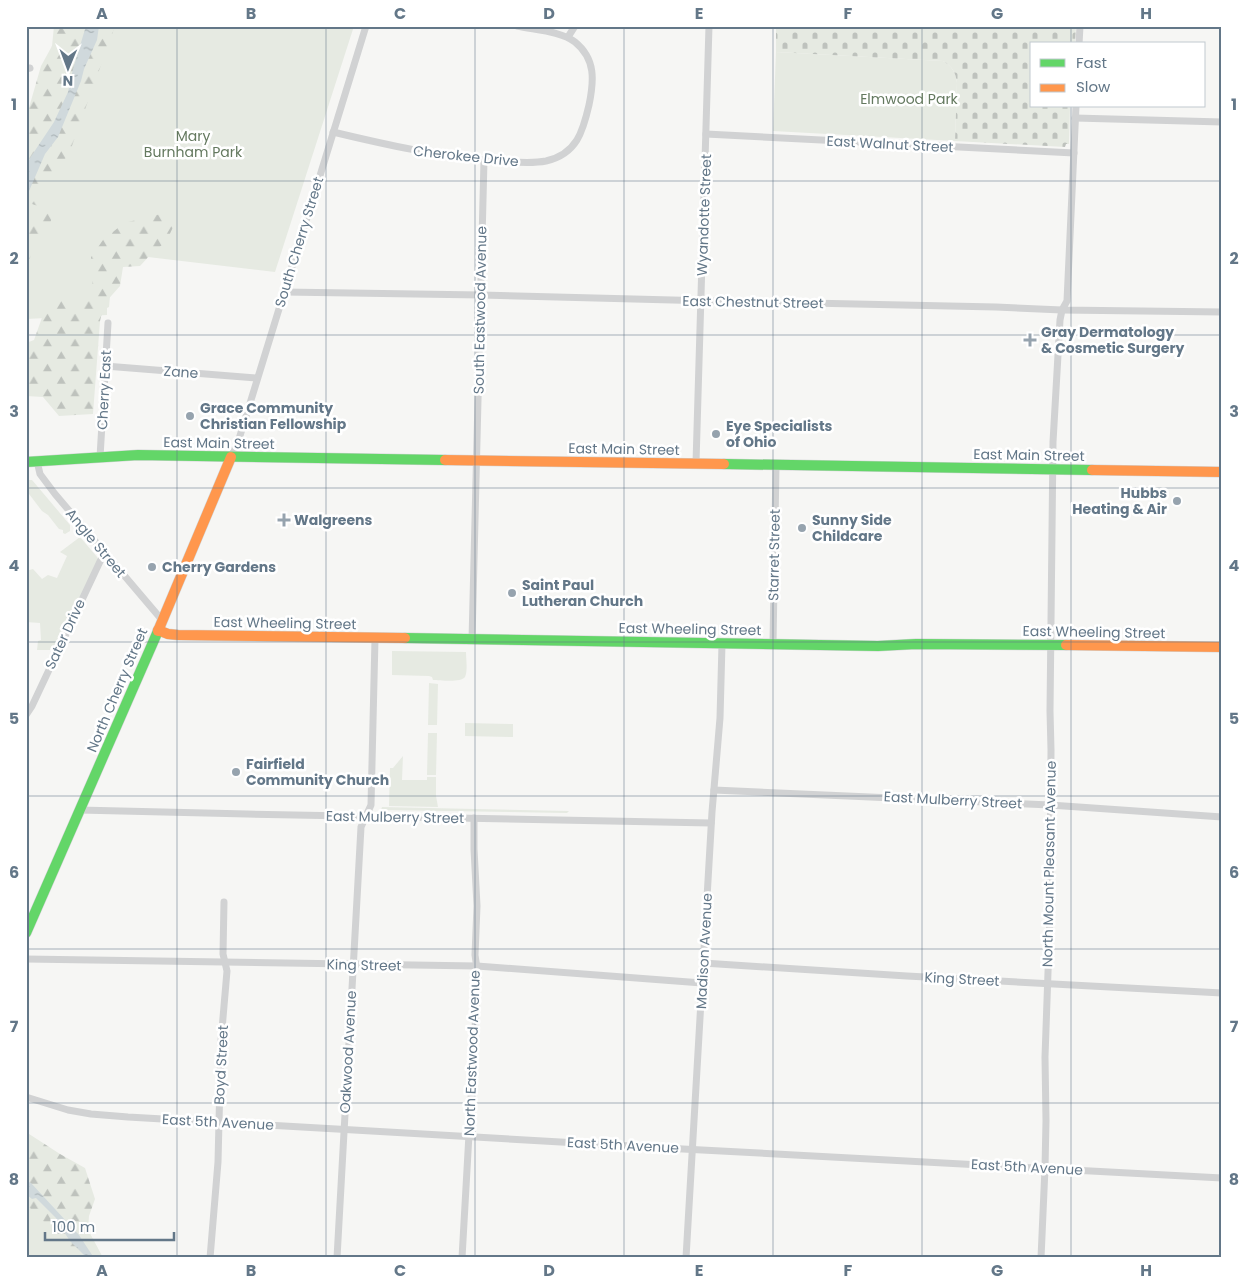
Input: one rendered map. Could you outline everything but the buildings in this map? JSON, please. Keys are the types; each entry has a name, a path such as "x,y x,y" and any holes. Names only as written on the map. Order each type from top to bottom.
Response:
{"main road":[{"name":"East Main Street","path":"31,462 100,456 155,455 358,460 477,460 1222,472"},
{"name":"North Cherry Street","path":"26,933 231,457"},
{"name":"East Wheeling Street","path":"160,625 168,634 178,635 878,646 921,644 1222,647"}],"street":[{"name":"South Cherry Street","path":"231,457 239,439 366,26"},
{"path":"517,26 568,37 575,26"},
{"name":"Wyandotte Street","path":"696,464 710,26"},
{"path":"1079,42 1080,26"},
{"name":"Cherokee Drive","path":"333,132 406,149 484,160 527,162 546,161 556,158 571,148 579,138 585,124 592,91 593,74 590,61 577,44 568,37"},
{"name":"North Mount Pleasant Avenue","path":"1041,1258 1050,916 1052,469 1060,320 1062,310 1067,301 1076,108"},
{"path":"1075,118 1222,122"},
{"name":"East Walnut Street","path":"706,134 1074,153"},
{"name":"South Eastwood Avenue","path":"477,460 484,160"},
{"name":"East Chestnut Street","path":"284,292 1222,312"},
{"name":"Cherry East","path":"100,456 108,324"},
{"name":"Zane","path":"105,366 257,378"},
{"path":"472,640 477,460"},
{"name":"Angle Street","path":"31,462 160,625"},
{"name":"Starret Street","path":"772,644 776,465"},
{"name":"Sater Drive","path":"26,715 31,709 104,553"},
{"name":"Oakwood Avenue","path":"337,1258 362,827 371,805 374,728 374,639"},
{"name":"Madison Avenue","path":"686,1258 703,963 720,718 722,644"},
{"name":"East Mulberry Street","path":"714,790 1050,805 1222,817"},
{"name":"East Mulberry Street","path":"79,810 712,823"},
{"name":"North Eastwood Avenue","path":"462,1258 478,978 474,955 477,906 474,818"},
{"name":"Boyd Street","path":"210,1258 218,1162 221,1041 227,971 223,954 224,902"},
{"name":"King Street","path":"26,958 477,966 702,984"},
{"name":"King Street","path":"703,963 897,976 1222,993"},
{"name":"East 5th Avenue","path":"26,1097 68,1110 91,1114 692,1150 1222,1178"}],"green space":[{"path":"54,26 115,26 69,154 50,178 38,206 26,202 26,118 41,66 52,46"},
{"name":"Mary Burnham Park","path":"111,26 354,26 275,272 114,253 107,315 26,319 26,156"},
{"path":"776,26 1076,26 1075,42 1030,42 1030,108 1070,108 1069,144 1066,144 1065,147 955,141 956,76 949,65 943,61 776,52"},
{"name":"Elmwood Park","path":"776,52 943,61 955,73 957,83 955,141 773,131"},
{"path":"53,212 47,237 31,250 26,292 26,217"},
{"path":"169,212 175,223 166,242 140,266 123,267 120,286 104,304 100,321 93,414 59,416 43,397 26,396 26,343 34,340 49,298 93,297 91,257 103,240 124,223"},
{"path":"26,480 32,480 70,525 70,531 65,534 63,533 63,530 59,529 48,515 42,511 26,490"},
{"path":"80,537 98,560 58,645 54,650 37,650 38,641 41,640 40,623 26,622 26,571 33,569 42,579 48,575 57,578 67,556 60,552"},
{"path":"392,651 466,652 467,668 465,677 450,681 433,680 429,676 392,675"},
{"path":"429,683 438,684 437,725 428,725"},
{"path":"465,723 513,724 513,737 465,736"},
{"path":"428,733 437,733 436,775 427,775"},
{"path":"403,756 402,780 427,780 427,777 436,777 438,807 389,806 390,768 393,768"},
{"path":"382,807 569,811 567,813 381,810"},
{"path":"26,1132 85,1168 95,1199 89,1216 88,1230 103,1258 70,1258 49,1227 26,1204"},
{"path":"26,1169 88,1230 103,1258 26,1258"}],"water":[{"path":"86,26 99,26 97,40 58,137 45,154 26,198 26,168 30,158 54,122 68,92"},
{"path":"26,1181 31,1183 79,1235 94,1258 87,1258 70,1241 56,1218 36,1198 32,1199 27,1195"}],"traffic: fast":[{"path":"26,462 138,455 445,460"},
{"path":"724,464 1092,470"},
{"path":"26,933 158,631"},
{"path":"405,638 878,646 916,644 1066,645"}],"traffic: slow":[{"path":"158,631 231,457"},
{"path":"445,460 724,464"},
{"path":"1092,470 1222,472"},
{"path":"158,630 178,635 405,638"},
{"path":"1066,645 1222,647"}],"place":[{"name":"Gray Dermatology & Cosmetic Surgery","path":"1030,340"},
{"name":"Grace Community Christian Fellowship","path":"190,416"},
{"name":"Eye Specialists of Ohio","path":"716,434"},
{"name":"Hubbs Heating & Air","path":"1177,501"},
{"name":"Walgreens","path":"284,520"},
{"name":"Sunny Side Childcare","path":"802,528"},
{"name":"Cherry Gardens","path":"152,567"},
{"name":"Saint Paul Lutheran Church","path":"512,593"},
{"name":"Fairfield Community Church","path":"236,772"}]}
